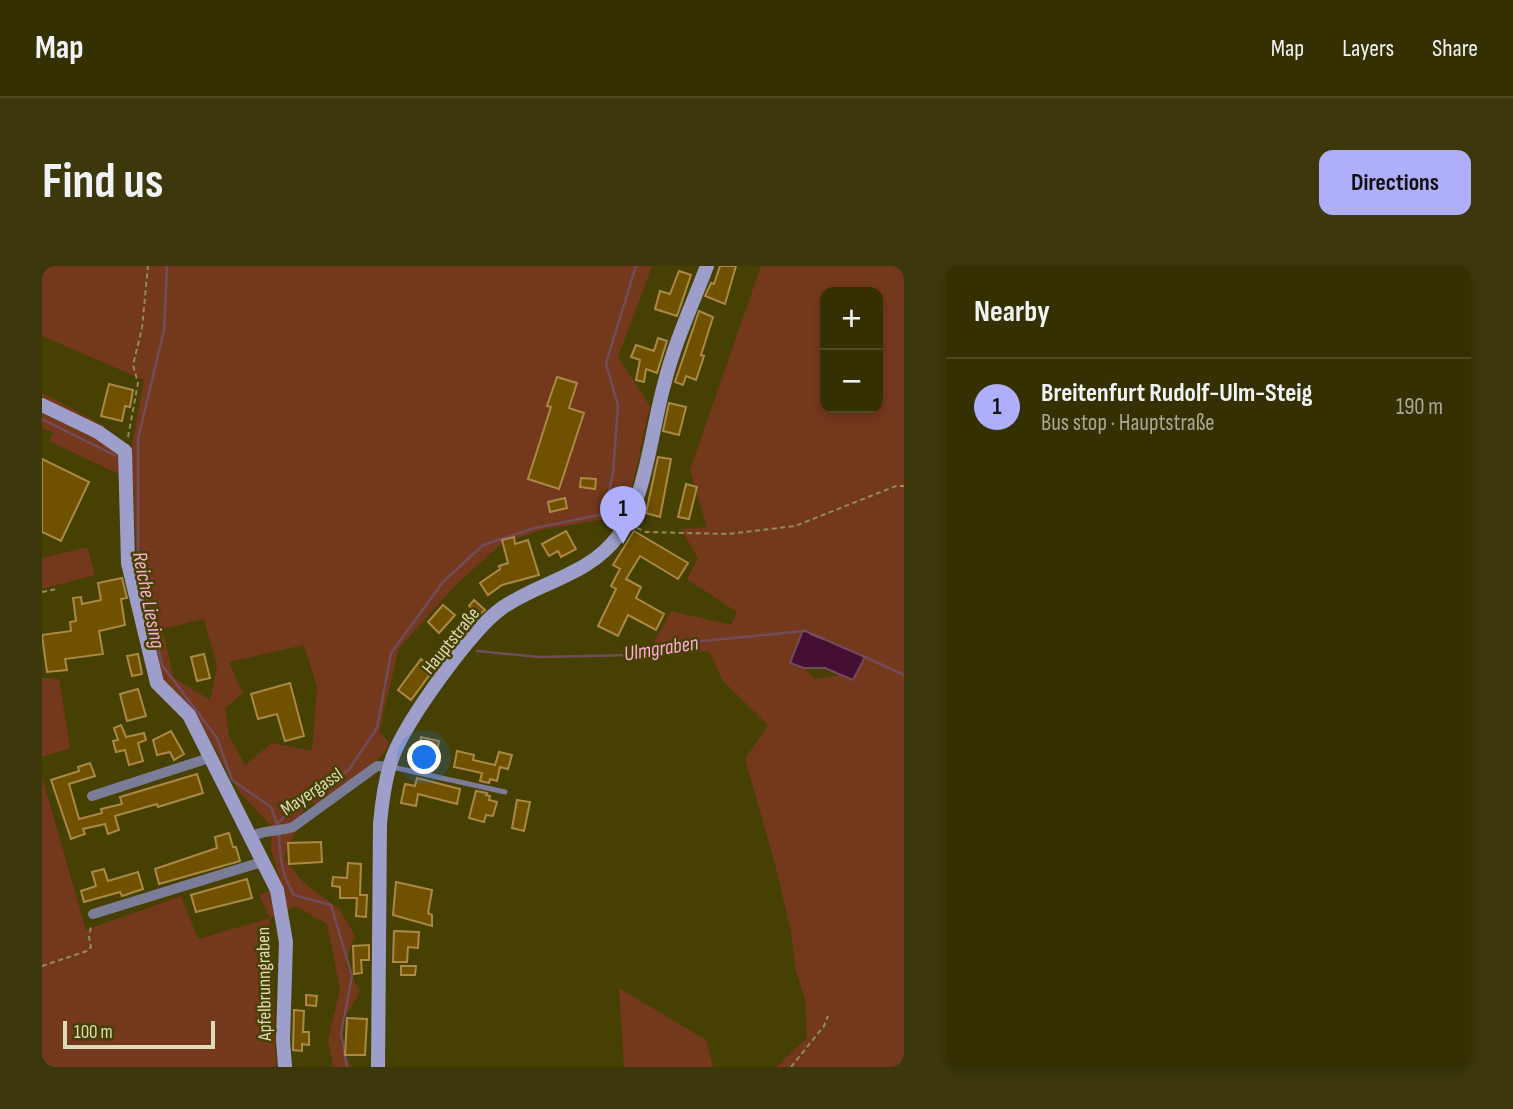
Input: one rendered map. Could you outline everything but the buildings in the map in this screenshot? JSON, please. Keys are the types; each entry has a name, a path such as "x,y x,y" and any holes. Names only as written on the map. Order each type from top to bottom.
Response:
{"main road":[{"name":"Hauptstraße","path":"378,1067 379,841 384,791 399,744 411,722 474,635 501,609 591,562 617,538 626,524 640,489 664,383 675,347 708,266"},
{"path":"42,405 98,432 125,451"},
{"name":"Apfelbrunngraben","path":"125,451 128,563 155,677 161,688 189,715 277,890 286,942 283,1040 285,1067"}],"street":[{"path":"92,796 209,758"},
{"name":"Mayergassl","path":"250,838 260,832 282,831 293,827 377,766 390,767"},
{"path":"93,914 262,862"}],"lane":[{"path":"390,767 505,792"}],"path":[{"path":"125,451 138,383 134,365 142,328 148,266"},
{"path":"626,524 646,532 728,534 795,526 895,486 904,486"},
{"path":"42,592 56,589"},
{"path":"42,966 87,951 91,947 89,937 93,914"},
{"path":"791,1067 824,1027 828,1016"}],"shaded area":[{"path":"42,266 652,266 618,357 650,406 633,483 618,517 541,530 502,543 455,586 399,648 379,732 390,742 383,755 318,804 307,803 284,858 303,882 339,909 355,935 345,964 360,992 343,1021 340,1037 345,1056 352,1067 333,1067 328,1040 340,990 327,924 295,906 270,918 259,895 282,886 271,849 272,827 239,792 201,724 160,681 138,585 133,481 49,441 53,433 42,428 42,393 105,426 98,437 131,450 144,380 42,336","holes":["204,619 217,666 210,700 174,678 162,629","304,645 317,688 312,751 272,743 245,765 229,736 225,708 243,693 229,662"]},
{"path":"761,266 904,266 904,1067 776,1067 807,1038 805,1000 796,971 791,932 745,759 768,725 723,681 709,651 646,658 671,611 731,625 737,612 687,579 698,558 681,529 707,527 690,470","holes":["864,657 856,673 815,679 804,668"]},
{"path":"87,547 95,575 42,589 42,558"},
{"path":"803,630 865,657 853,680 825,668 804,668 790,663"},
{"path":"42,678 59,679 70,748 42,757"},
{"path":"42,777 86,930 181,896 198,939 270,918 276,1067 42,1067"},
{"path":"619,988 706,1040 713,1067 624,1067"}],"waterway":[{"name":"Reiche Liesing","path":"167,266 164,330 138,439 138,555 162,665 217,738 232,780 271,807 278,826"},
{"path":"279,822 306,794 348,771 377,728 391,653 443,582 483,545 535,528 604,514 613,473 618,406 606,363 636,266"},
{"path":"42,419 116,456"},
{"name":"Ulmgraben","path":"477,651 539,657 633,655 683,643 805,631"},
{"path":"811,634 824,639"},
{"path":"863,656 904,675"},
{"name":"Reiche Liesing","path":"279,833 286,880 294,895 331,905 352,976 341,1034 347,1067"}],"place":[{"name":"Breitenfurt Rudolf-Ulm-Steig","path":"623,544"}]}
